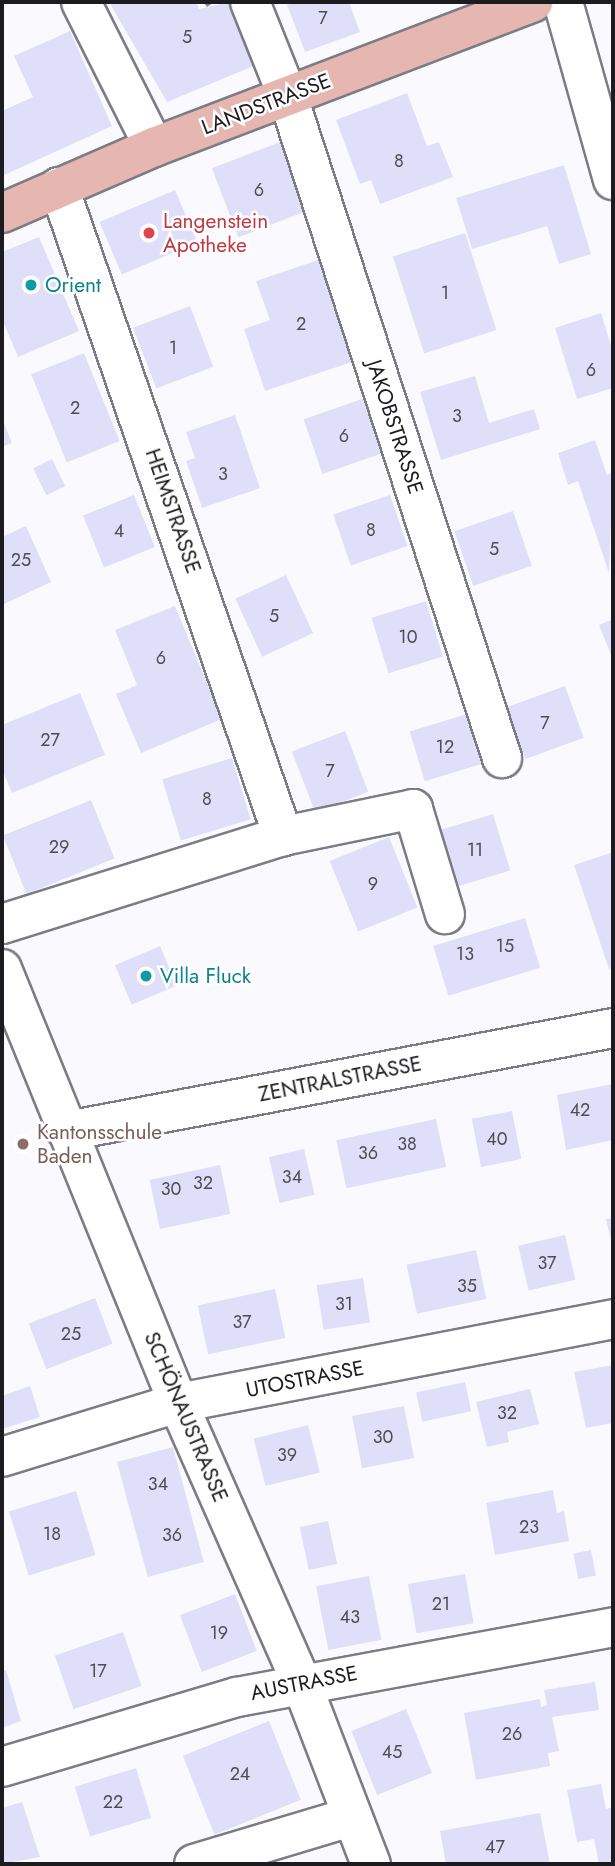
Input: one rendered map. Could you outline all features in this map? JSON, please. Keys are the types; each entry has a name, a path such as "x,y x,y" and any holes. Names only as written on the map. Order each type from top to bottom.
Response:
{"main road":[{"name":"LANDSTRASSE","path":"2,213 154,147 533,2"}],"street":[{"path":"81,2 154,147"},
{"name":"JAKOBSTRASSE","path":"250,2 288,97 502,758"},
{"path":"563,2 613,180"},
{"name":"HEIMSTRASSE","path":"58,187 283,836"},
{"path":"2,924 283,836 414,809 445,914"},
{"name":"SCHÖNAUSTRASSE","path":"2,969 178,1403 301,1682 371,1864"},
{"name":"ZENTRALSTRASSE","path":"67,1130 613,1028"},
{"name":"UTOSTRASSE","path":"2,1457 178,1403 613,1319"},
{"name":"AUSTRASSE","path":"2,1767 301,1682 613,1626"},
{"path":"194,1864 351,1817"}],"building":[{"path":"109,2 196,2 199,9 229,2 256,65 167,102"},
{"path":"296,2 349,2 360,32 305,52 287,5"},
{"path":"70,31 112,126 2,176 2,111 33,97 14,56"},
{"path":"407,93 427,146 439,142 453,177 380,204 371,180 360,184 336,120"},
{"path":"280,142 307,211 238,237 212,168"},
{"path":"564,165 591,254 559,264 547,226 472,249 456,198"},
{"name":"Langenstein Apotheke","path":"175,190 197,242 122,275 100,222"},
{"path":"465,233 497,330 424,353 393,256"},
{"name":"Orient","path":"39,237 79,331 18,357 2,319 2,252"},
{"path":"324,258 358,360 265,391 244,329 270,320 256,281"},
{"path":"190,306 213,367 156,389 133,328"},
{"path":"601,313 613,352 613,388 577,399 555,328"},
{"path":"84,353 120,441 67,462 31,374"},
{"path":"475,376 489,423 534,409 540,429 441,460 420,392"},
{"path":"365,398 384,453 322,474 304,419"},
{"path":"235,415 260,488 202,508 186,461 195,458 186,432"},
{"path":"2,418 12,443 2,447"},
{"path":"595,440 607,475 613,472 609,573 578,481 568,485 558,453"},
{"path":"52,459 65,486 46,495 33,468"},
{"path":"134,495 155,547 104,568 83,516"},
{"path":"390,495 408,546 351,566 333,515"},
{"path":"513,511 532,566 473,586 454,531"},
{"path":"26,526 51,582 2,605 2,537"},
{"path":"286,575 313,633 262,657 235,599"},
{"path":"426,601 443,656 388,673 371,618"},
{"path":"175,606 222,719 141,753 116,694 137,685 115,630"},
{"path":"613,619 613,660 599,625"},
{"path":"565,686 584,738 526,759 507,707"},
{"path":"80,693 105,755 12,793 2,769 2,725"},
{"path":"467,714 482,764 425,781 410,732"},
{"path":"345,731 368,792 315,812 292,751"},
{"path":"232,758 251,819 181,841 162,779"},
{"path":"91,800 115,858 27,894 3,836"},
{"path":"493,814 510,870 458,887 440,830"},
{"path":"389,837 417,907 358,931 330,861"},
{"path":"613,852 613,967 609,969 574,865"},
{"path":"525,918 540,968 448,996 433,946"},
{"name":"Villa Fluck","path":"160,946 177,986 132,1005 115,965"},
{"path":"613,1084 613,1140 566,1150 557,1095"},
{"path":"512,1111 521,1159 481,1167 472,1119"},
{"path":"436,1119 446,1167 346,1188 336,1140"},
{"path":"304,1149 315,1195 279,1203 269,1157"},
{"path":"220,1165 230,1214 160,1229 150,1180"},
{"path":"613,1218 613,1245 612,1245 606,1219"},
{"path":"565,1235 575,1280 529,1291 518,1246"},
{"path":"476,1250 486,1299 417,1314 407,1265"},
{"path":"363,1278 370,1322 324,1330 317,1285"},
{"path":"275,1289 285,1338 208,1354 198,1305"},
{"path":"95,1298 113,1344 46,1369 29,1323"},
{"path":"613,1365 613,1423 586,1428 574,1372"},
{"path":"465,1382 471,1411 422,1422 416,1392"},
{"path":"30,1386 40,1417 2,1429 2,1396"},
{"path":"530,1389 539,1424 507,1432 509,1442 487,1447 476,1402"},
{"path":"404,1406 414,1458 362,1468 352,1416"},
{"path":"308,1425 320,1473 266,1486 254,1439"},
{"path":"173,1447 204,1562 148,1577 117,1462"},
{"path":"553,1490 557,1513 564,1511 569,1541 495,1555 486,1503"},
{"path":"76,1491 96,1555 29,1576 9,1511"},
{"path":"328,1521 337,1564 309,1570 300,1527"},
{"path":"591,1550 596,1576 578,1579 573,1553"},
{"path":"465,1574 474,1623 417,1633 408,1584"},
{"path":"369,1576 381,1640 328,1650 316,1586"},
{"path":"235,1594 257,1651 202,1672 180,1615"},
{"path":"123,1632 142,1686 73,1709 55,1655"},
{"path":"6,1670 21,1721 2,1728 2,1671"},
{"path":"595,1682 599,1710 552,1717 559,1751 548,1753 550,1766 476,1780 464,1713 540,1699 541,1707 547,1705 544,1690"},
{"path":"406,1709 432,1773 377,1795 351,1731"},
{"path":"269,1721 301,1800 215,1835 183,1756"},
{"path":"136,1768 151,1818 90,1836 75,1787"},
{"path":"601,1784 606,1809 613,1807 613,1864 599,1864 594,1839 577,1842 567,1790"},
{"path":"22,1802 40,1857 2,1864 2,1808"},
{"path":"540,1813 550,1864 446,1864 440,1831"}],"place":[{"name":"Langenstein Apotheke","path":"149,233"},
{"name":"Orient","path":"31,285"},
{"name":"Villa Fluck","path":"146,976"},
{"name":"Kantonsschule Baden","path":"23,1144"}]}
